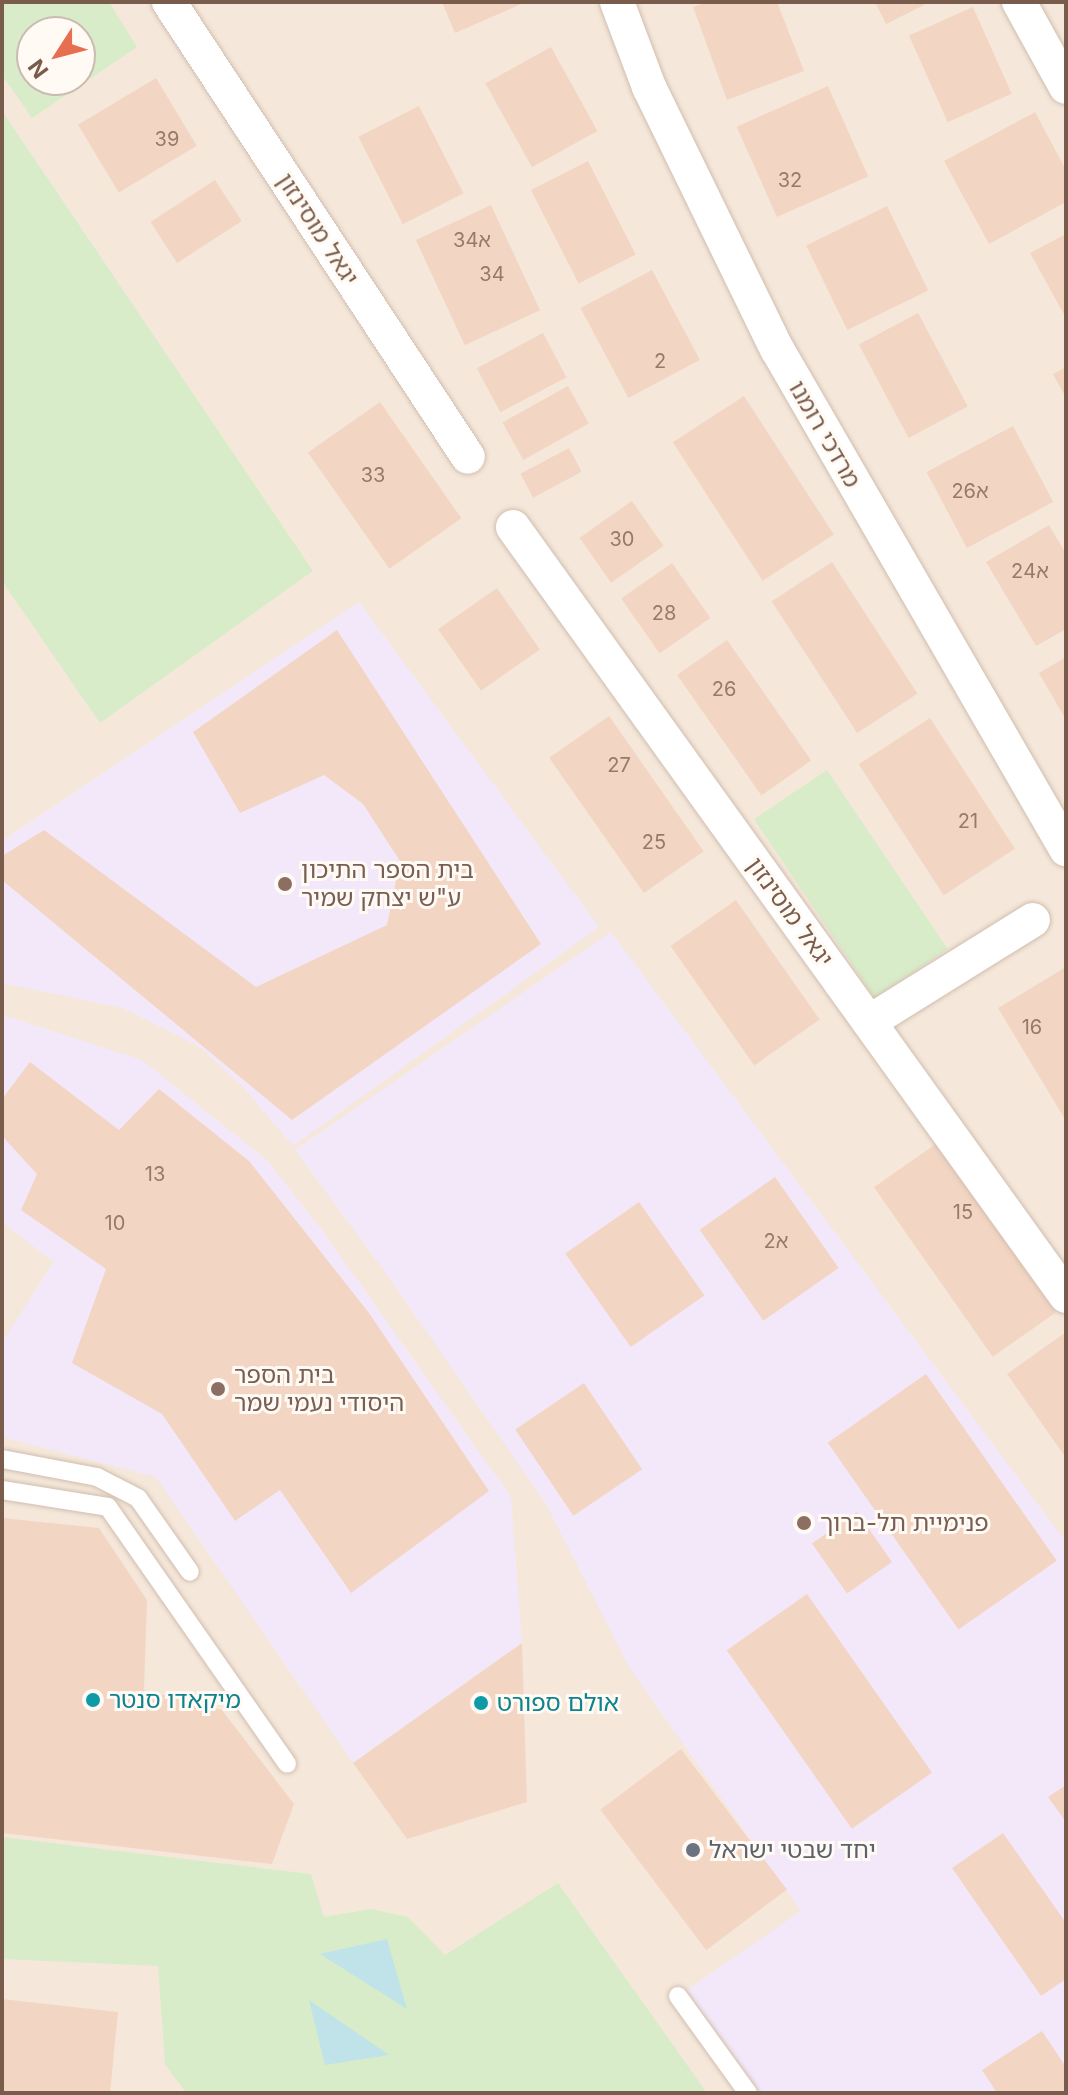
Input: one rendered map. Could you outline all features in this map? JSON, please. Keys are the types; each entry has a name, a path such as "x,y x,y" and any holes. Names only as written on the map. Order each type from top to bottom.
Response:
{"street":[{"name":"יגאל מוסינזון","path":"169,2 468,457"},
{"name":"מרדכי רומנו","path":"617,2 649,87 777,349 1066,849"},
{"path":"1019,2 1066,87"},
{"name":"יגאל מוסינזון","path":"513,527 1066,1296"},
{"path":"869,1022 1033,920"}],"lane":[{"path":"2,1459 97,1477 138,1498 190,1572"},
{"path":"2,1490 108,1507 287,1764"},
{"path":"678,1996 748,2093"}],"shaded area":[{"path":"2,2 1066,2 1066,2093 2,2093"},
{"name":"בית הספר התיכון ע\"ש יצחק שמיר","path":"359,602 599,927 293,1146 243,1087 200,1047 123,1008 2,983 2,841"},
{"name":"פנימיית תל-ברוך","path":"611,932 1066,1542 1066,2093 761,2093 687,1990 801,1911 629,1667 546,1504 390,1279 295,1150"},
{"name":"בית הספר היסודי נעמי שמר","path":"2,1015 142,1060 267,1160 322,1230 511,1497 522,1643 353,1763 156,1477 2,1437 2,1342 54,1262 2,1222"}],"green space":[{"path":"2,2 109,2 137,47 96,75 96,16 16,16 16,95 2,75"},
{"path":"17,96 65,96 32,118"},
{"path":"2,111 313,571 100,723 2,581"},
{"path":"827,770 948,949 875,998 754,819"},
{"path":"2,1837 311,1874 324,1917 371,1909 408,1917 445,1955 558,1883 707,2093 186,2093 165,2064 158,1966 2,1959"}],"water":[{"path":"387,1939 407,2009 320,1954"},
{"path":"309,2000 389,2055 325,2065"}],"building":[{"path":"442,2 526,2 455,33"},
{"path":"707,2 777,2 804,71 727,100 693,7"},
{"path":"875,2 930,2 886,24"},
{"path":"973,7 1012,94 948,122 909,35"},
{"path":"551,47 598,131 532,167 485,83"},
{"path":"156,78 197,146 119,193 78,125"},
{"path":"828,86 868,176 777,217 737,127"},
{"path":"419,106 463,193 403,224 358,137"},
{"path":"1035,112 1066,170 1066,202 989,244 944,161"},
{"path":"588,161 636,255 579,284 531,190"},
{"path":"215,180 242,221 177,263 150,222"},
{"path":"491,205 540,310 465,345 416,240"},
{"path":"887,206 928,290 847,330 806,245"},
{"path":"1066,234 1066,318 1030,253"},
{"path":"652,270 700,360 628,398 580,308"},
{"path":"918,313 968,407 909,438 859,344"},
{"path":"543,333 566,377 500,412 477,368"},
{"path":"1066,367 1066,398 1053,374"},
{"path":"568,386 589,424 523,460 502,422"},
{"path":"744,396 834,534 763,581 673,442"},
{"path":"380,402 461,518 389,569 308,452"},
{"path":"1013,426 1053,502 967,548 926,472"},
{"path":"569,448 582,472 533,498 520,474"},
{"path":"632,501 664,546 611,583 580,538"},
{"path":"1049,525 1066,554 1066,629 1036,646 986,562"},
{"path":"832,562 918,694 857,733 772,601"},
{"path":"672,563 710,618 660,653 621,599"},
{"path":"497,588 540,649 481,691 438,629"},
{"path":"337,630 541,944 292,1120 2,880 2,856 44,830 256,987 387,925 400,861 363,804 324,775 240,813 193,732"},
{"path":"727,640 811,760 761,795 677,675"},
{"path":"1066,657 1066,720 1039,673"},
{"path":"609,716 704,851 644,893 549,758"},
{"path":"930,718 1015,849 944,895 859,764"},
{"path":"736,900 820,1020 754,1065 670,946"},
{"path":"1066,967 1066,1121 998,1008"},
{"path":"30,1062 119,1130 159,1089 249,1161 369,1313 489,1491 351,1593 280,1490 235,1521 162,1414 72,1363 106,1269 21,1210 37,1174 2,1136 2,1099"},
{"path":"937,1143 1056,1313 993,1357 874,1187"},
{"path":"775,1177 839,1268 763,1321 700,1230"},
{"path":"639,1202 704,1295 631,1347 565,1254"},
{"path":"1066,1332 1066,1458 1007,1374"},
{"path":"926,1374 1057,1561 958,1630 828,1443"},
{"path":"584,1383 642,1469 573,1516 515,1429"},
{"path":"857,1512 892,1562 847,1594 812,1544"},
{"name":"מיקאדו סנטר","path":"2,1518 99,1528 147,1600 144,1690 222,1710 294,1804 272,1864 2,1833"},
{"path":"807,1594 932,1773 852,1829 727,1650"},
{"name":"אולם ספורט","path":"522,1643 527,1802 407,1839 353,1763"},
{"name":"יחד שבטי ישראל","path":"681,1749 787,1890 706,1950 600,1810"},
{"path":"1066,1785 1066,1822 1048,1797"},
{"path":"1003,1833 1066,1923 1066,1979 1041,1996 952,1868"},
{"path":"2,1999 118,2012 110,2093 2,2093"},
{"path":"1042,2031 1066,2067 1066,2093 997,2093 982,2070"}],"place":[{"name":"בית הספר התיכון ע\"ש יצחק שמיר","path":"285,884"},
{"name":"בית הספר היסודי נעמי שמר","path":"218,1389"},
{"name":"פנימיית תל-ברוך","path":"804,1523"},
{"name":"מיקאדו סנטר","path":"93,1700"},
{"name":"אולם ספורט","path":"481,1703"},
{"name":"יחד שבטי ישראל","path":"693,1850"}]}
